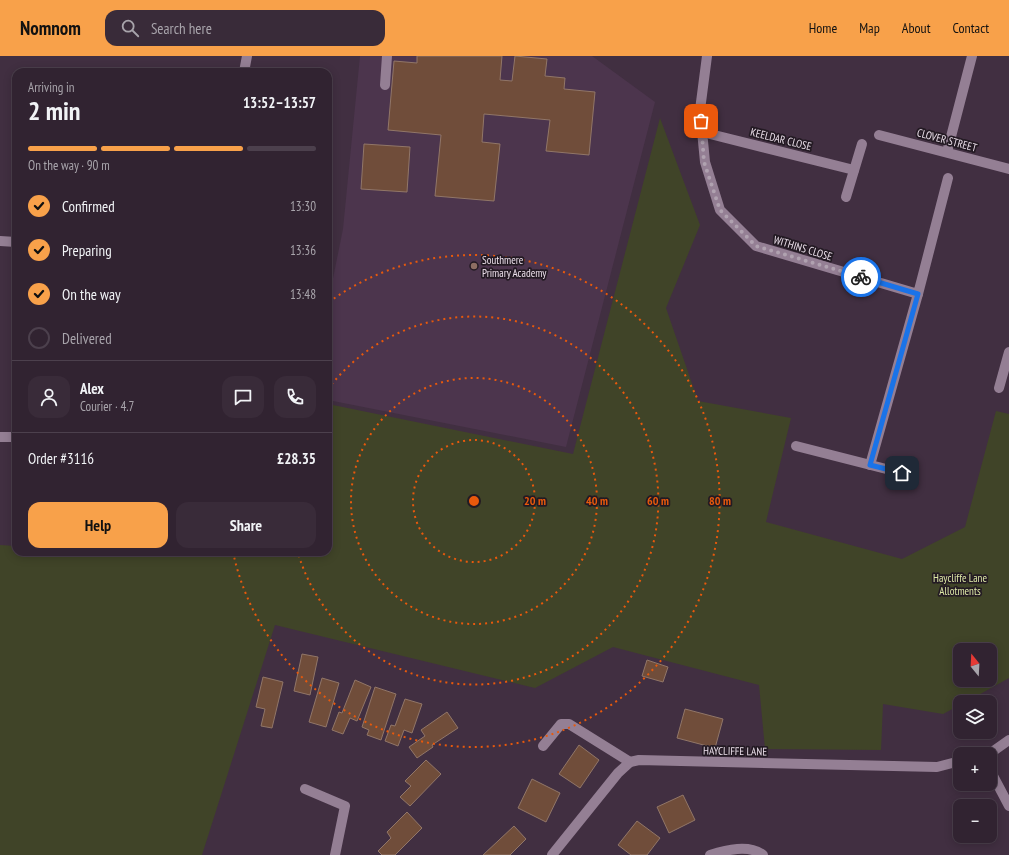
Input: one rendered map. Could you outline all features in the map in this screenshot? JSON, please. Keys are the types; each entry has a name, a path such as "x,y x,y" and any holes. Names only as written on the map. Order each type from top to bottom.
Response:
{"street":[{"path":"244,68 246,56"},
{"path":"385,85 387,56"},
{"name":"WITHINS CLOSE","path":"707,56 700,110 704,162 720,210 756,246 918,294"},
{"path":"947,152 972,56"},
{"name":"KEELDAR CLOSE","path":"702,132 854,170"},
{"name":"CLOVER STREET","path":"880,135 1009,169"},
{"path":"846,197 862,144"},
{"path":"870,465 918,294 948,178"},
{"path":"0,241 12,242"},
{"path":"1000,388 1009,352"},
{"path":"0,437 12,437"},
{"path":"796,446 902,473"},
{"path":"543,746 561,724 569,724 630,762 618,772 552,855"},
{"path":"997,748 1009,740"},
{"name":"HAYCLIFFE LANE","path":"630,762 639,760 937,767 953,762"},
{"path":"997,783 1009,806"},
{"path":"305,789 345,806 335,855"},
{"path":"710,855 730,849 758,851 763,855"}],"shaded area":[{"name":"Southmere Primary Academy","path":"360,56 592,56 655,102 566,447 332,401 332,283 343,229"}],"green space":[{"name":"Haycliffe Lane Allotments","path":"660,118 700,225 666,308 698,401 791,418 766,522 902,559 965,527 996,411 1009,414 1009,678 997,685 997,643 953,643 953,687 993,687 979,695 953,695 953,709 943,714 883,704 881,750 765,749 759,685 613,647 535,688 275,625 202,855 0,855 0,545 12,546 12,556 332,556 332,405 573,454"}],"building":[{"path":"417,56 502,56 500,80 512,81 515,56 547,59 545,76 565,78 564,89 595,92 589,155 546,151 550,120 484,114 482,142 500,144 494,201 435,196 441,135 388,130 394,61 417,63"},
{"path":"364,144 410,147 407,192 361,189"},
{"path":"302,654 318,657 310,695 294,691"},
{"path":"647,660 668,667 663,682 642,676"},
{"path":"263,677 283,682 272,728 261,726 265,709 256,707"},
{"path":"322,678 339,683 326,727 309,722"},
{"path":"355,680 371,687 357,721 350,718 343,734 332,730 339,712 342,713"},
{"path":"375,687 396,694 381,740 367,735 369,730 362,727"},
{"path":"405,699 422,704 412,733 404,730 398,746 385,741 391,725 395,726"},
{"path":"685,709 723,719 715,748 677,738"},
{"path":"447,712 458,728 432,745 433,747 417,758 409,747 425,736 421,730"},
{"path":"579,745 599,760 580,788 559,774"},
{"path":"426,760 441,774 410,806 400,797 411,786 405,781"},
{"path":"532,779 560,793 546,822 518,808"},
{"path":"683,795 695,820 669,833 657,807"},
{"path":"407,812 422,828 395,855 382,855 378,851 391,838 387,832"},
{"path":"637,821 660,838 647,855 631,855 618,845"},
{"path":"514,826 526,839 510,855 483,855"}],"way so far":[{"path":"701,121 704,162 720,210 756,246 861,277"}],"place":[{"name":"Southmere Primary Academy","path":"474,266"}],"route":[{"path":"861,277 918,294 870,465 902,473"}]}
